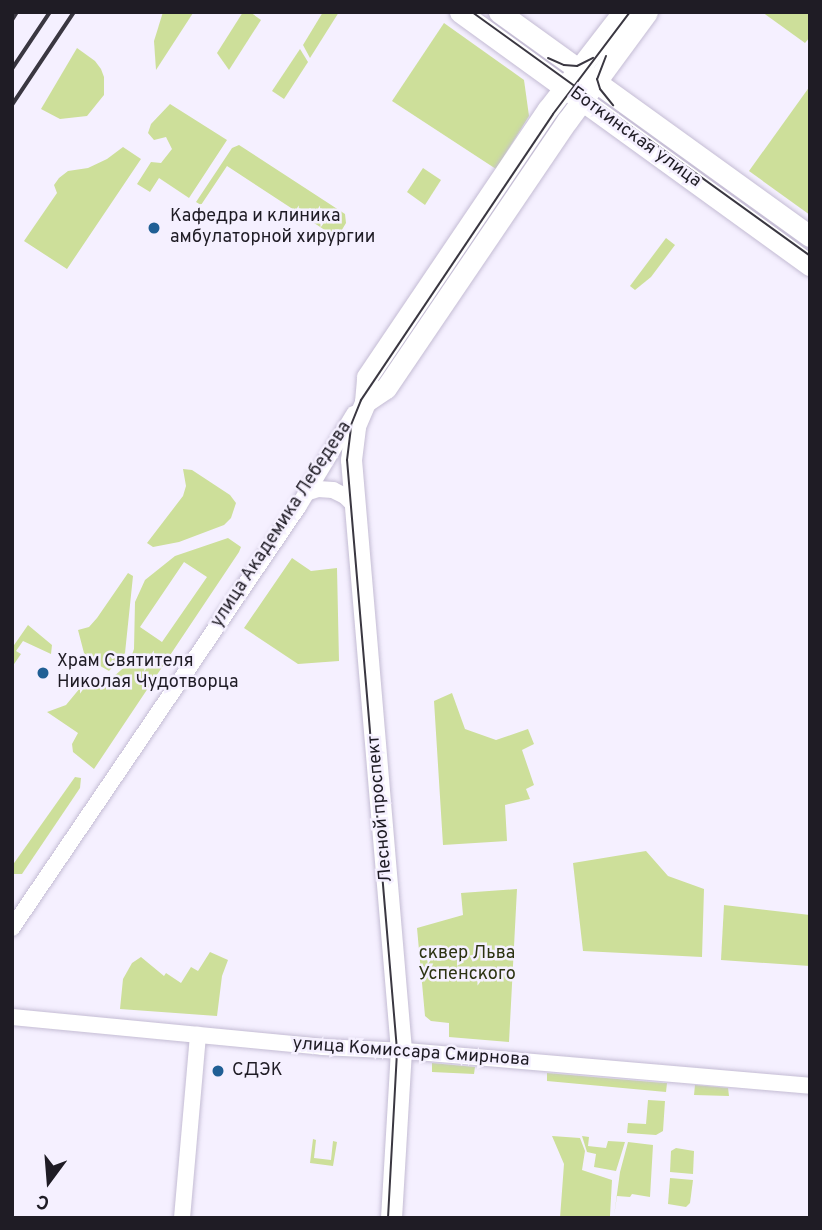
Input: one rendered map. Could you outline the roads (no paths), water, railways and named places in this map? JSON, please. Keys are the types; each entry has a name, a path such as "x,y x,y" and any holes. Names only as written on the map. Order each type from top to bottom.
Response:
{"main road":[{"name":"Боткинская улица","path":"460,12 810,265"},
{"name":"Боткинская улица","path":"499,12 810,236"},
{"name":"улица Академика Лебедева","path":"588,76 623,12"},
{"name":"улица Академика Лебедева","path":"365,402 386,388 574,94 646,12"},
{"name":"Лесной проспект","path":"365,402 355,426 351,460 401,1051 391,1218"}],"street":[{"name":"улица Академика Лебедева","path":"12,928 365,402"},
{"path":"306,493 318,489 333,490 354,505"},
{"name":"улица Комиссара Смирнова","path":"12,1017 322,1047 401,1051 810,1086"},
{"path":"182,1218 198,1035"}],"tram line":[{"path":"472,12 810,256"},
{"path":"388,1218 397,1050 347,460 351,425 361,400 553,114 630,12"},
{"path":"606,56 597,79 600,89 613,105"},
{"path":"548,58 564,65 577,66 593,58"}],"railway":[{"path":"12,20 17,12"},
{"path":"12,69 50,12"},
{"path":"12,105 74,12"}],"place":[{"name":"Кафедра и клиника амбулаторной хирургии","path":"154,228"},
{"name":"Храм Святителя Николая Чудотворца","path":"43,673"},
{"name":"СДЭК","path":"218,1071"}],"park label":[{"name":"сквер Льва Успенского","path":"467,965"}]}
